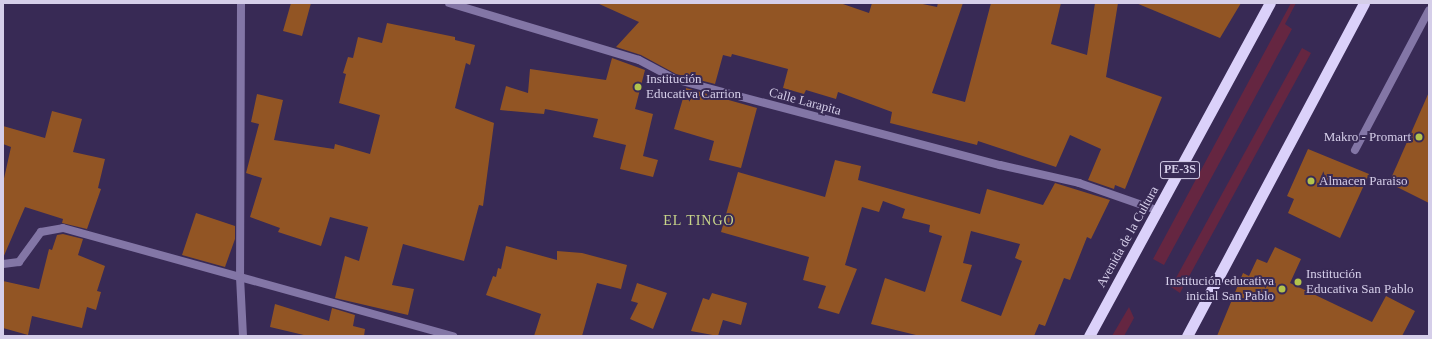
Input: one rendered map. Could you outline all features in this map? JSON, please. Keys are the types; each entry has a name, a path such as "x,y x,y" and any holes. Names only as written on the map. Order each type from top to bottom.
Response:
{"highway":[{"name":"Avenida de la Cultura","path":"1089,336 1159,211 1270,3"},
{"path":"1187,336 1364,3"}],"street":[{"path":"241,3 240,277 243,336"},
{"name":"Calle Larapita","path":"449,3 639,60 674,79 1000,165 1079,183 1159,211"},
{"path":"1355,150 1429,10"},
{"path":"3,264 19,262 40,232 63,228 453,336"}],"shaded area":[{"path":"1291,3 1296,3 1285,24 1292,29 1164,265 1153,259"},
{"path":"1302,48 1311,53 1180,293 1171,287"},
{"path":"1129,307 1134,318 1124,336 1112,336"}],"building":[{"path":"291,3 311,3 302,36 283,31"},
{"path":"597,3 840,3 869,13 872,3 918,3 937,7 938,3 963,3 932,93 965,102 991,3 1061,3 1051,44 1087,55 1095,3 1118,3 1106,77 1162,97 1125,189 1115,185 1114,189 1088,180 1101,149 1070,135 1056,167 978,141 977,145 890,123 892,112 838,92 836,99 806,90 804,94 783,88 788,69 732,54 731,57 723,55 715,84 676,74 641,55 616,47 639,22"},
{"path":"1136,3 1241,3 1220,38"},
{"path":"387,23 455,37 455,40 475,45 470,65 466,63 455,108 494,123 483,206 479,205 464,261 403,244 392,285 414,289 408,315 335,298 345,256 359,261 368,227 330,217 321,246 278,232 280,228 250,217 262,178 246,173 259,124 251,122 257,94 283,100 274,140 334,149 335,144 370,154 380,115 339,103 346,74 343,73 348,57 353,58 358,37 382,43"},
{"path":"612,58 645,70 635,109 653,114 643,156 658,160 653,177 620,169 626,145 593,137 598,119 545,109 544,114 500,110 506,86 528,93 530,69 606,80"},
{"path":"686,88 757,108 741,168 709,160 714,141 674,129"},
{"name":"Makro - Promart","path":"1429,92 1429,203 1389,183"},
{"path":"52,111 82,119 73,152 105,159 98,188 101,189 87,229 62,223 63,219 25,207 3,258 3,183 11,147 3,144 3,126 45,138"},
{"path":"1308,149 1369,174 1340,238 1288,213 1294,199 1287,196"},
{"path":"835,160 861,166 858,180 980,214 987,189 1043,205 1055,183 1110,200 1091,239 1087,237 1070,280 1064,278 1045,326 1039,324 1034,336 920,336 871,324 885,278 925,292 942,236 929,232 930,225 902,218 905,209 883,201 879,212 862,207 845,265 857,269 839,314 818,308 826,286 803,280 809,257 721,232 738,172 825,197","holes":["971,231 1020,244 1015,258 1022,261 1001,316 961,301 972,265 963,263"]},
{"path":"196,213 235,226 235,239 225,267 182,255"},
{"path":"63,234 83,239 78,255 105,266 97,291 101,292 96,310 87,307 82,328 32,316 28,335 3,328 3,281 39,289 49,249 52,250 57,235"},
{"path":"506,246 557,260 557,251 582,253 627,265 621,289 597,283 582,336 534,336 541,314 486,295 493,276 496,277 498,268 501,269"},
{"path":"1275,247 1301,259 1290,283 1372,322 1386,296 1415,311 1402,336 1217,336 1243,273 1249,276 1257,259 1267,263"},
{"path":"637,283 667,293 653,329 630,319 638,303 631,301"},
{"path":"712,293 747,303 741,325 723,320 718,336 691,331 703,298 709,300"},
{"path":"275,304 329,321 332,308 355,315 353,326 365,329 364,336 308,336 270,327"}],"place":[{"name":"Institución Educativa Carrion","path":"638,87"},
{"name":"Makro - Promart","path":"1419,137"},
{"name":"Almacen Paraiso","path":"1311,181"},
{"name":"Institución Educativa San Pablo","path":"1298,282"},
{"name":"Institución educativa inicial San Pablo","path":"1282,289"}],"district":[{"name":"EL TINGO","path":"699,221"}]}
